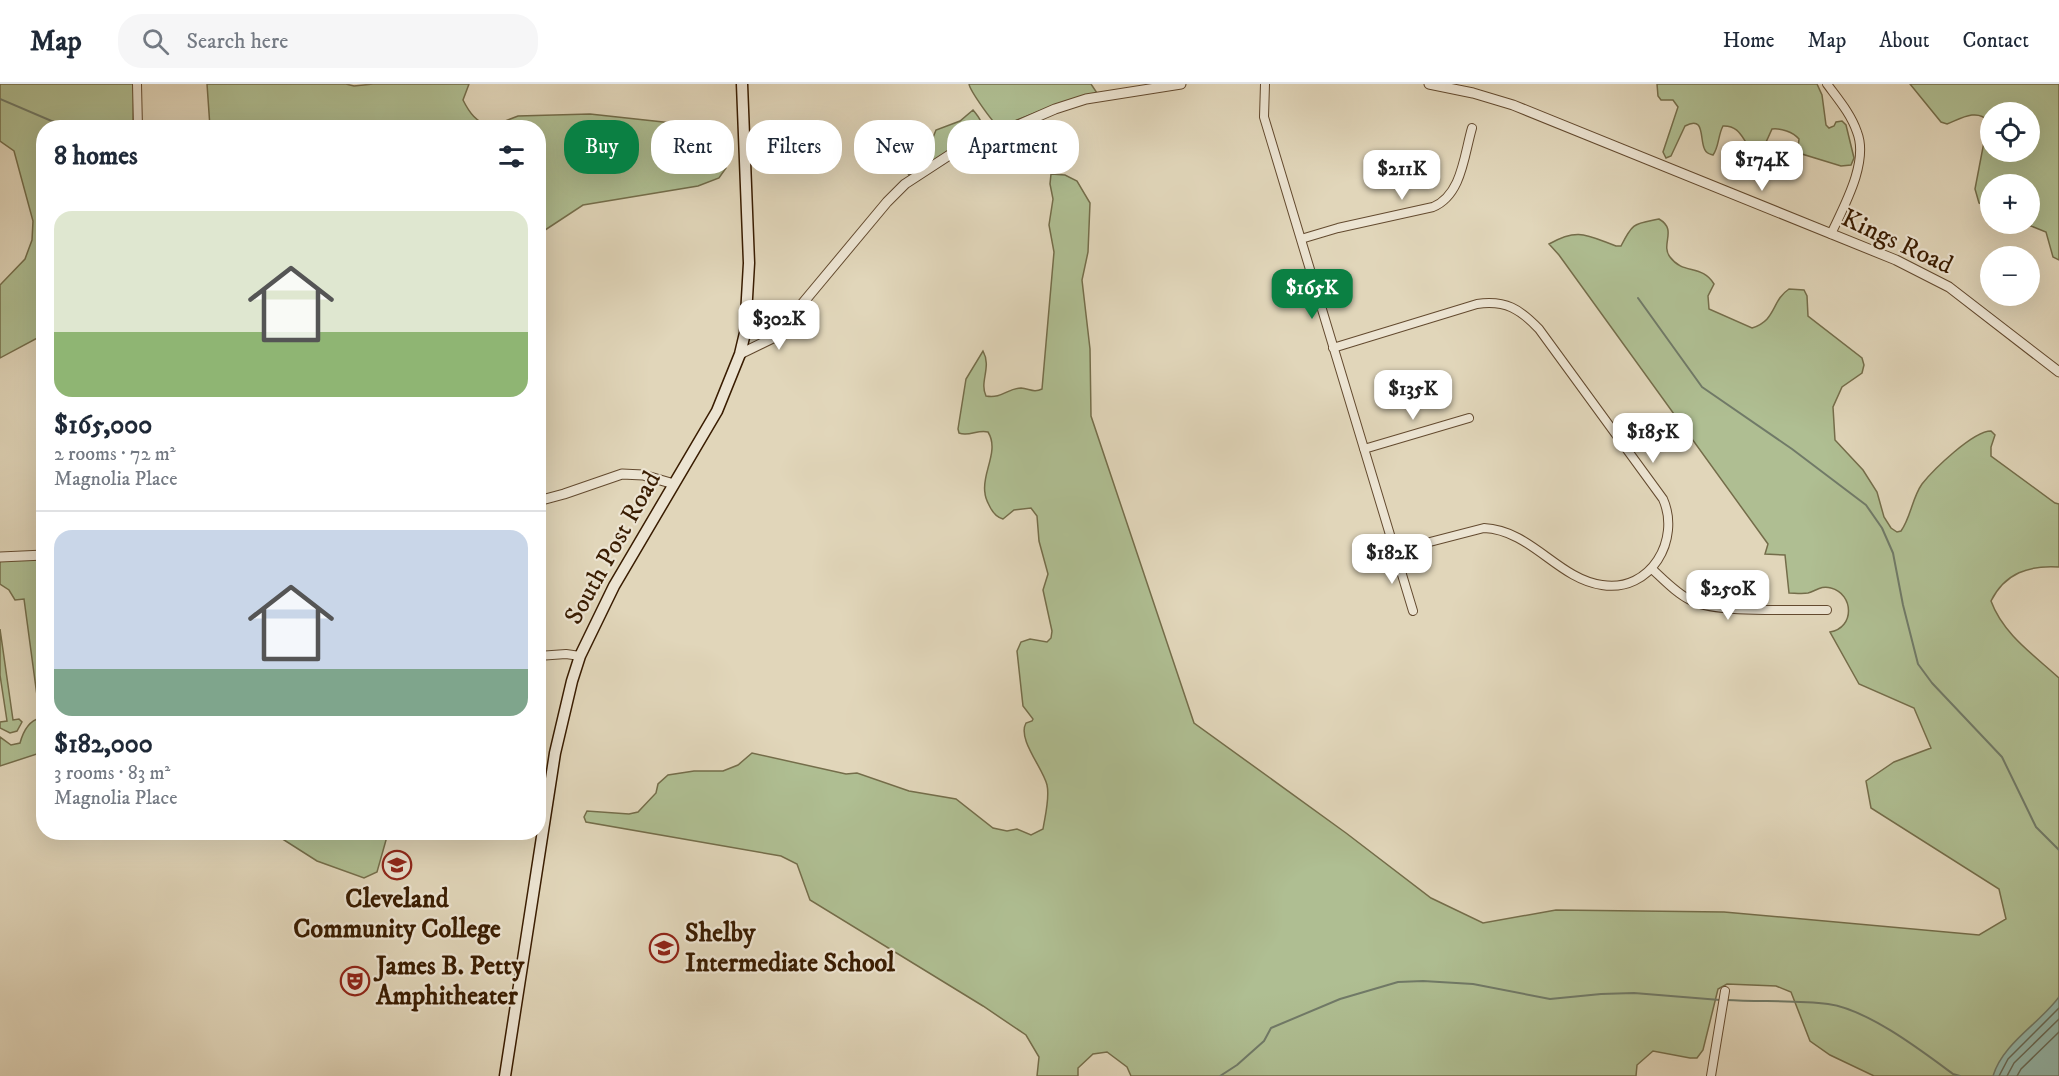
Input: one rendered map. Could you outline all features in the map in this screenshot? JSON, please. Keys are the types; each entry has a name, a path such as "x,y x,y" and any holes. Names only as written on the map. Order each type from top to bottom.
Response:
{"main road":[{"name":"South Post Road","path":"546,811 555,753 580,656 614,586 717,411 740,354 745,333 749,245 742,84"},
{"name":"South Post Road","path":"505,1076 542,840"}],"street":[{"path":"137,84 138,120"},
{"path":"740,354 777,336 887,202 905,184 951,154 1055,109 1086,99 1181,84"},
{"path":"1265,84 1264,117 1413,611"},
{"name":"Kings Road","path":"1429,84 1473,93 1513,105 1896,260 1949,287 2059,372"},
{"path":"1827,84 1854,123 1860,138 1861,154 1848,195 1831,234"},
{"path":"1301,239 1443,203 1457,182 1472,128"},
{"path":"1333,348 1477,304 1492,302 1519,310 1539,329 1663,499 1668,510 1670,526 1668,540 1652,569 1632,581 1618,585 1604,586 1579,577 1514,534 1490,528 1395,551"},
{"path":"745,333 771,327 792,316"},
{"path":"1364,449 1469,418"},
{"path":"546,499 622,474 653,477 674,484"},
{"path":"0,557 36,555"},
{"path":"1652,569 1690,600 1702,605 1724,608 1827,610"},
{"path":"546,655 580,656"},
{"path":"1712,1076 1725,991"}],"green space":[{"path":"0,84 134,84 133,120 36,120 36,339 0,358 0,285 25,259 32,240 33,221 14,151 0,141"},
{"path":"207,84 346,84 354,86 469,84 463,100 479,120 210,120"},
{"path":"969,84 1091,84 1097,93 1061,103 1017,120 992,120"},
{"path":"1657,84 1817,84 1822,95 1826,125 1829,128 1836,122 1842,121 1846,125 1854,158 1851,165 1841,166 1802,154 1798,147 1799,139 1787,131 1775,129 1772,129 1762,151 1756,151 1736,130 1723,126 1713,155 1708,153 1703,146 1699,126 1692,123 1685,126 1671,156 1666,158 1663,152 1678,107 1673,100 1661,100 1658,96"},
{"path":"1910,84 2059,84 2059,260 2053,257 2046,232 2040,230 2040,174 1980,174 1980,203 1975,189 1980,162 2040,162 2040,102 1980,102 1980,115 1963,117 1947,124 1941,122"},
{"path":"973,110 980,120 961,120"},
{"path":"590,114 651,121 651,174 722,174 719,178 698,186 583,205 546,229 546,120 508,120 518,116"},
{"path":"947,126 947,154 935,161 935,132"},
{"path":"1051,174 1065,175 1077,181 1090,203 1088,252 1082,280 1090,349 1091,416 1194,723 1431,898 1483,923 1556,910 1724,912 1979,935 2006,919 1999,889 1871,808 1866,781 1894,762 1931,748 1914,708 1859,684 1830,632 1838,629 1847,618 1847,604 1844,597 1839,591 1827,587 1808,593 1789,593 1785,555 1765,554 1768,544 1549,244 1567,236 1582,235 1621,246 1628,232 1635,225 1659,219 1665,223 1667,228 1667,252 1675,263 1704,274 1714,284 1708,296 1709,309 1752,328 1766,320 1779,299 1789,289 1804,290 1807,296 1808,316 1862,358 1864,365 1862,373 1842,387 1833,407 1835,440 1863,470 1877,492 1884,517 1891,528 1897,532 1901,531 1904,526 1919,489 1927,478 1964,444 1974,437 1991,431 1995,435 1991,456 2059,504 2059,567 2028,569 2011,577 1991,601 1996,613 2011,634 2059,678 2059,1076 1874,1076 1830,1055 1810,1041 1791,992 1776,986 1727,984 1718,989 1703,1050 1697,1058 1653,1051 1637,1065 1636,1076 1131,1076 1127,1067 1107,1052 1093,1054 1078,1068 1078,1076 1037,1076 1039,1057 1026,1035 983,1006 810,900 797,864 781,856 586,822 584,817 587,811 629,814 638,812 656,793 658,784 668,775 694,771 723,771 738,765 752,753 846,774 857,773 909,791 956,799 993,828 1007,831 1017,829 1031,835 1043,829 1048,790 1045,778 1025,737 1026,723 1033,719 1023,706 1017,651 1021,642 1030,639 1047,642 1051,638 1052,631 1043,590 1048,574 1039,541 1037,516 1031,508 1014,510 1003,519 992,511 984,486 991,455 991,439 988,432 963,434 959,433 958,429 966,379 983,351 986,363 984,391 986,396 996,396 1016,388 1034,391 1042,389 1054,252 1049,225 1053,199"},
{"path":"36,555 36,688 24,599 15,600 9,590 0,584 0,557"},
{"path":"0,629 13,720 19,719 22,722 17,731 10,733 0,728 0,722 7,721 0,675"},
{"path":"36,720 36,754 0,766 0,737 11,745 20,743 27,727"},
{"path":"284,840 386,840 377,872 364,878 317,861"}],"water":[{"path":"2059,997 2059,1076 1993,1076 1998,1064 2013,1044"}],"waterway":[{"path":"0,99 49,120"},
{"path":"1638,298 1702,387 1792,449 1866,505 1882,528 1893,553 1918,664 1932,683 2002,757 2036,827 2059,850"},
{"path":"1220,1076 1237,1065 1264,1041 1271,1028 1340,999 1398,982 1473,984 1550,999 1634,993 1720,1000"},
{"path":"1726,1000 1816,1003 1843,1008 1877,1022 1953,1074 1960,1076"}],"place":[{"name":"Cleveland Community College","path":"397,865"},
{"name":"Shelby Intermediate School","path":"664,948"},
{"name":"James B. Petty Amphitheater","path":"355,981"}]}
